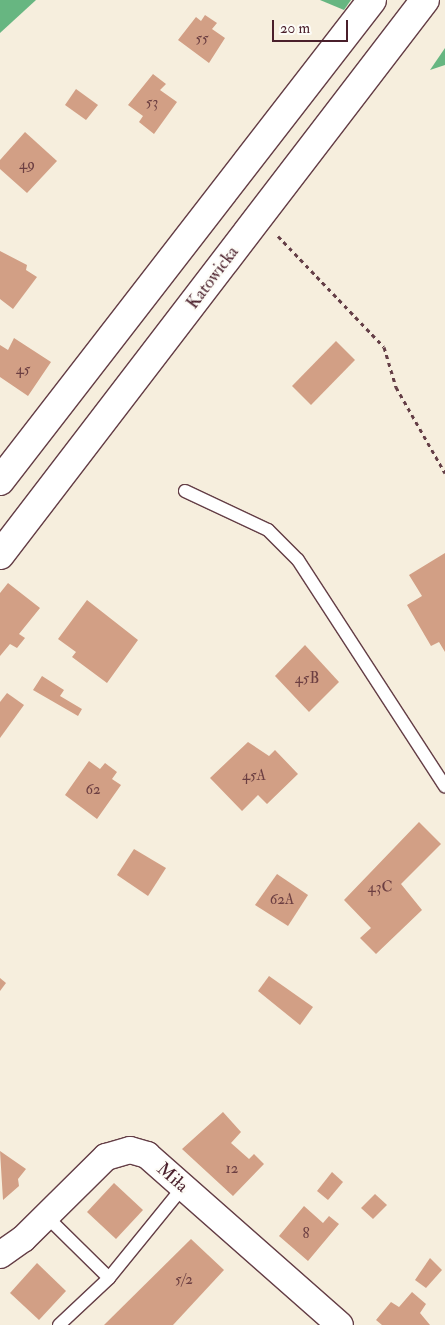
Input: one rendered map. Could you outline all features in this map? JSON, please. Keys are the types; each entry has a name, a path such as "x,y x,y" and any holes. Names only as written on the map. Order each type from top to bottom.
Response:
{"main road":[{"path":"0,481 372,0"},
{"name":"Katowicka","path":"0,555 425,0"}],"street":[{"name":"Miła","path":"0,1255 46,1216 117,1150 147,1156 340,1325"}],"lane":[{"path":"185,491 268,530 298,560 445,786"},
{"path":"59,1325 109,1278 183,1187"},
{"path":"46,1216 109,1278"}],"path":[{"path":"257,220 272,229 384,346 396,387 445,473"}],"green space":[{"path":"0,0 36,0 0,33"},
{"path":"320,0 351,0 344,10"},
{"path":"445,48 445,65 430,70"}],"building":[{"path":"205,15 217,23 212,29 225,38 209,63 178,40 196,17 201,21"},
{"path":"153,74 166,84 160,90 177,102 154,134 139,122 143,116 128,105"},
{"path":"76,89 98,105 86,120 65,105"},
{"path":"25,132 57,161 27,193 0,169 0,160"},
{"path":"0,251 27,265 26,270 37,277 13,309 0,299"},
{"path":"14,338 51,362 28,396 0,377 0,345 8,350"},
{"path":"336,341 355,360 311,405 292,386"},
{"path":"445,553 445,652 439,642 431,646 407,605 422,596 409,575"},
{"path":"8,583 40,608 19,634 25,638 17,648 10,644 0,656 0,593"},
{"path":"87,600 138,640 107,683 72,657 76,652 58,639"},
{"path":"305,645 339,682 309,712 275,676"},
{"path":"42,676 64,690 60,696 82,709 78,716 33,690"},
{"path":"7,693 24,705 0,738 0,702"},
{"path":"248,742 269,756 275,750 298,774 267,804 258,795 242,811 210,778"},
{"path":"89,761 100,769 105,763 117,772 112,779 121,785 97,819 65,795"},
{"path":"419,822 441,844 401,884 422,910 376,954 360,938 371,928 344,900"},
{"path":"134,849 166,868 148,896 117,875"},
{"path":"277,874 308,895 288,926 255,905"},
{"path":"269,976 313,1007 300,1025 258,991"},
{"path":"0,978 6,983 0,991"},
{"path":"223,1112 241,1132 231,1143 249,1159 254,1154 264,1164 233,1196 182,1149"},
{"path":"0,1151 26,1169 18,1179 19,1186 3,1200"},
{"path":"332,1172 343,1182 328,1200 317,1191"},
{"path":"114,1183 143,1210 116,1239 87,1212"},
{"path":"375,1194 387,1205 373,1219 361,1208"},
{"path":"304,1206 323,1223 329,1216 339,1224 308,1261 279,1236"},
{"path":"191,1239 224,1270 173,1325 104,1325"},
{"path":"430,1258 442,1270 426,1288 415,1280"},
{"path":"37,1263 66,1291 39,1320 10,1293"},
{"path":"412,1292 426,1304 420,1313 430,1325 382,1325 376,1320 391,1302 399,1307"}]}
